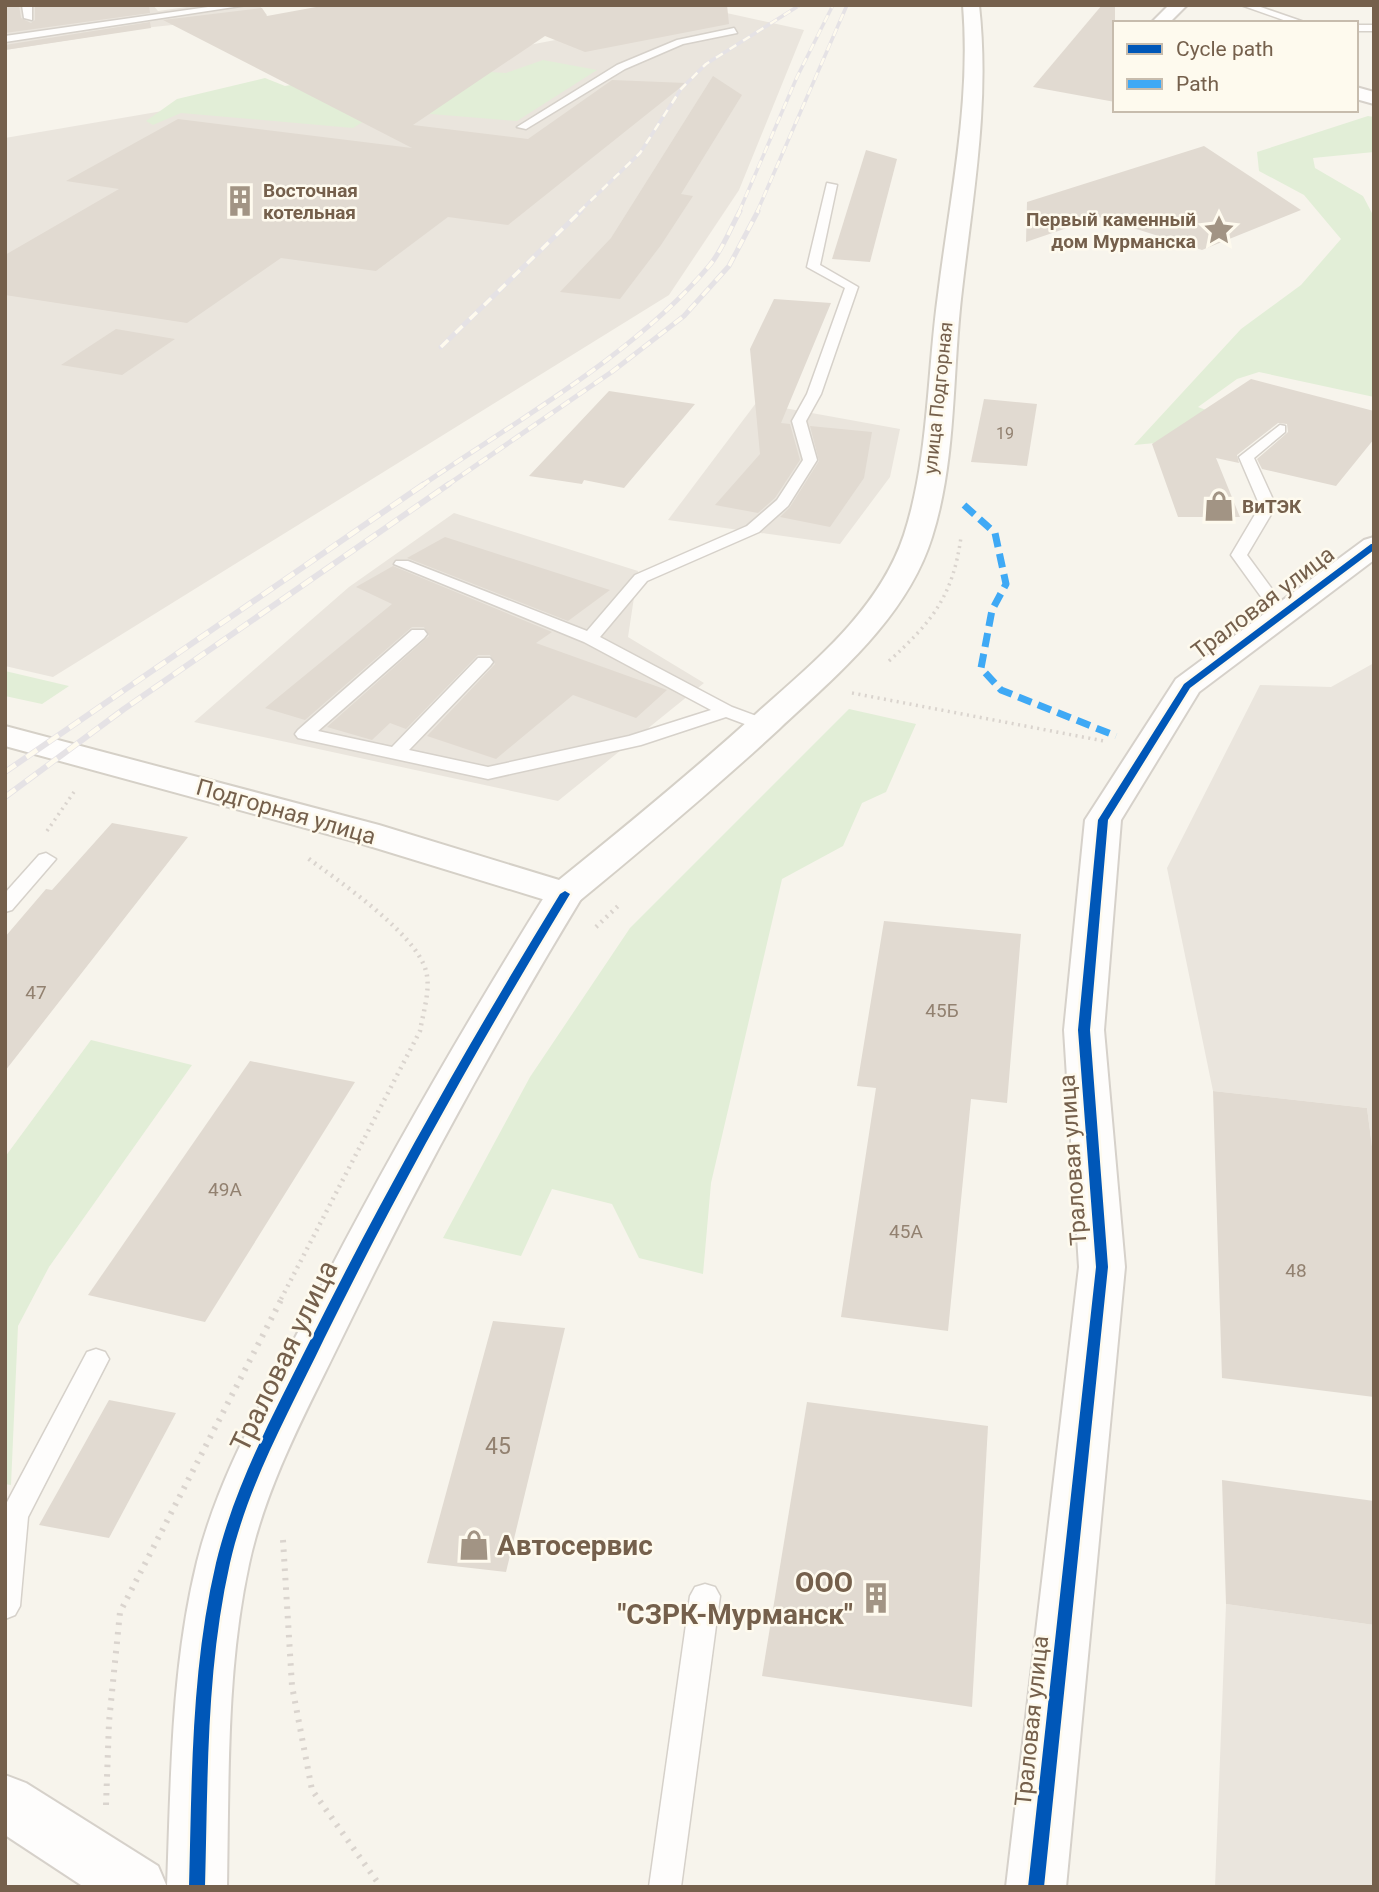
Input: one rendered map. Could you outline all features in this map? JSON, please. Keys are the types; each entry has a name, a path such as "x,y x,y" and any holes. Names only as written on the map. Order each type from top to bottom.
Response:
{"main road":[{"name":"улица Подгорная","path":"580,911 702,782 864,631 918,537 933,465 944,334 971,133 974,28 971,5"},
{"path":"1161,21 1179,5"},
{"name":"Траловая улица","path":"1036,1887 1102,1266 1084,1030 1103,820 1187,686 1374,546"},
{"name":"Подгорная улица","path":"5,736 366,834 580,911"},
{"name":"Траловая улица","path":"197,1887 202,1722 209,1642 223,1563 246,1488 344,1285 448,1088 580,911"},
{"path":"5,1802 120,1875"}],"lane":[{"path":"27,5 29,18"},
{"path":"5,38 123,16 243,5"},
{"path":"1245,5 1296,21"},
{"path":"522,127 621,67 680,42 734,31"},
{"path":"590,638 641,578 753,529 783,503 810,460 799,421 814,394 852,287 813,267 831,186"},
{"path":"1280,429 1246,457 1268,506 1239,555 1283,615"},
{"path":"402,564 590,638 726,711 764,725"},
{"path":"418,634 304,734 488,772 634,741 726,711"},
{"path":"396,753 484,662"},
{"path":"5,906 46,859"},
{"path":"5,1606 10,1515 96,1359"},
{"path":"665,1887 705,1596"}],"path":[{"path":"883,666 914,639 941,609 958,574 961,533"},
{"path":"842,702 862,684"},
{"path":"879,700 1102,742"},
{"path":"45,834 79,785"},
{"path":"120,1875 109,1722 120,1612 420,1031 426,971 403,936 349,887 304,855"},
{"path":"580,911 624,900"},
{"path":"282,1526 292,1686 312,1790 381,1887"}],"shaded area":[{"path":"5,5 153,5 158,11 201,5 259,5 267,15 153,27 5,50"},
{"path":"713,10 804,30 739,190 669,295 53,677 5,666 5,138 372,75"},
{"path":"756,403 900,429 890,477 840,544 668,520"},
{"path":"454,513 638,571 628,637 704,683 558,801 194,722 349,587"},
{"path":"1374,663 1374,1162 1367,1108 1213,1091 1167,868 1260,685 1331,687"},
{"path":"1226,1604 1374,1625 1374,1887 1215,1887"}],"green space":[{"path":"440,58 475,71 506,73 543,60 597,70 517,121 382,110 353,128 181,113 153,125 146,121 177,99 265,78 285,86"},
{"path":"1368,116 1374,117 1374,152 1313,158 1315,168 1363,196 1374,217 1374,397 1259,372 1237,379 1198,407 1235,421 1198,439 1134,445 1241,329 1301,285 1341,239 1304,195 1259,171 1257,152"},
{"path":"5,671 69,686 42,704 5,696"},
{"path":"849,709 916,724 886,792 862,803 843,846 782,879 711,1183 703,1274 639,1258 612,1204 552,1189 521,1256 443,1238 530,1077 630,928"},
{"path":"91,1040 192,1065 49,1267 18,1326 11,1485 5,1484 5,1157"}],"building":[{"path":"5,5 19,5 21,18 31,23 35,20 35,5 149,5 150,13 5,33"},
{"path":"327,5 727,5 729,24 585,52 545,36 413,125 528,139 612,80 686,83 508,225 448,217 376,271 281,258 187,323 5,295 5,255 119,189 66,181 178,119 412,148 163,20 262,8 267,16"},
{"path":"1102,5 1115,5 1113,102 1033,87"},
{"path":"150,22 151,28 5,50 5,45"},
{"path":"713,76 742,95 681,194 693,196 661,245 620,299 560,292 611,238"},
{"path":"1204,146 1301,210 1202,250 1099,217 1026,242 1027,202"},
{"path":"866,150 897,159 870,262 832,259"},
{"path":"774,299 831,303 781,423 790,424 800,460 775,498 758,513 715,505 760,454 750,349"},
{"path":"116,329 175,339 122,375 61,365"},
{"path":"1251,379 1374,411 1374,439 1336,486 1262,469 1257,459 1288,432 1287,424 1278,423 1237,455 1239,463 1216,458 1240,517 1178,517 1152,444"},
{"path":"609,391 695,404 624,488 584,480 582,484 529,476"},
{"path":"984,399 1037,404 1027,466 971,462"},
{"path":"810,426 872,432 864,478 830,527 780,517 790,507 819,461"},
{"path":"445,537 610,590 568,621 407,558"},
{"path":"393,566 552,632 536,643 667,690 636,718 573,695 496,759 427,736 495,664 490,655 478,655 406,729 390,723 372,740 327,727 429,636 424,627 412,627 305,720 265,708 392,604 356,587"},
{"path":"112,823 188,837 5,1071 5,937 46,889 52,890"},
{"path":"884,921 1021,934 1007,1103 971,1099 948,1331 841,1317 876,1088 857,1086"},
{"path":"250,1061 355,1082 205,1322 88,1295"},
{"path":"1213,1091 1367,1108 1374,1162 1374,1397 1222,1378"},
{"path":"493,1321 565,1328 506,1572 427,1563"},
{"path":"109,1400 176,1413 109,1538 39,1525"},
{"name":"ООО \"СЗРК-Мурманск\"","path":"807,1402 988,1426 972,1707 762,1676"},
{"path":"1222,1480 1374,1501 1374,1625 1226,1604"}],"railway":[{"path":"579,212 640,153 681,89 706,64 800,5"},
{"path":"739,212 797,77 833,5"},
{"path":"757,212 847,5"},
{"path":"441,347 581,211"},
{"path":"424,484 573,385 646,328 679,298 714,260 740,211"},
{"path":"446,486 613,371 684,316 729,266 758,211"},
{"path":"5,772 424,484"},
{"path":"5,797 124,709 449,484"}],"marked path":[{"path":"964,505 995,533 1006,584 992,610 981,668 1001,690 1116,736"}],"cycle path":[{"path":"1036,1887 1102,1267 1084,1030 1103,820 1187,686 1374,546"},
{"path":"197,1887 202,1724 209,1643 223,1563 239,1507 274,1427 402,1176 465,1062 565,894"}],"place":[{"name":"Восточная котельная","path":"240,201"},
{"name":"Первый каменный дом Мурманска","path":"1219,230"},
{"name":"ВиТЭК","path":"1219,506"},
{"name":"Автосервис","path":"474,1545"},
{"name":"ООО \"СЗРК-Мурманск\"","path":"876,1598"}]}
